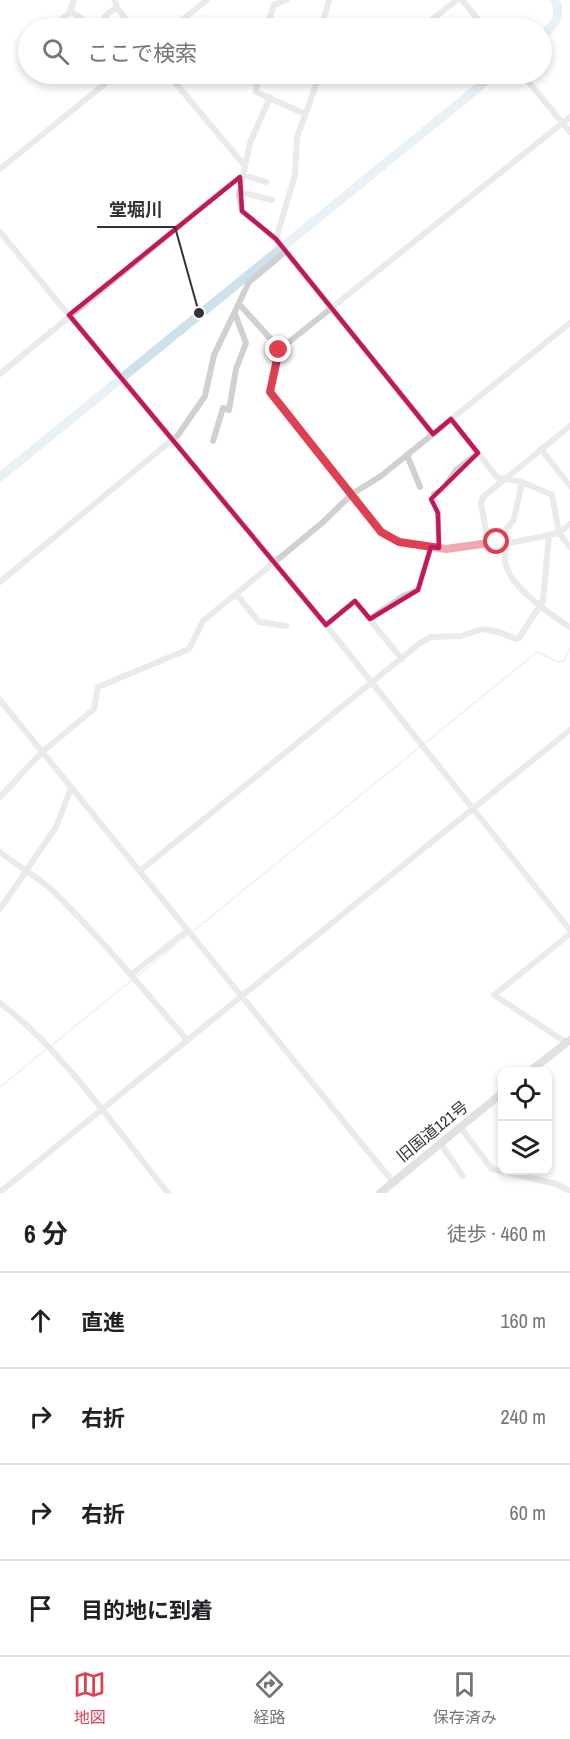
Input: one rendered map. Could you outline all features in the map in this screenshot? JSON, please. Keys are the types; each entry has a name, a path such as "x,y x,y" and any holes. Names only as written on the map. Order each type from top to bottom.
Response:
{"street":[{"path":"64,18 74,0"},
{"path":"115,0 117,8 125,18"},
{"path":"184,18 207,0"},
{"path":"269,18 273,5 286,0"},
{"path":"324,18 329,0"},
{"path":"434,18 457,0"},
{"path":"462,0 477,18"},
{"path":"104,18 107,13 117,8"},
{"path":"70,11 81,18"},
{"path":"0,170 105,84"},
{"path":"176,84 244,166"},
{"path":"257,84 256,92 305,114"},
{"path":"276,239 295,175 297,137 316,84"},
{"path":"530,84 570,132"},
{"path":"270,98 252,138 244,166 240,192 242,211 276,239 433,434"},
{"path":"279,350 570,117"},
{"path":"0,374 236,179 243,176 266,182"},
{"path":"240,192 272,200"},
{"path":"0,232 171,442 326,625 570,932 494,995 568,1041 534,1067"},
{"path":"0,582 171,442 203,400 214,355 240,305 249,282 285,252"},
{"path":"240,305 279,350 270,392 386,536 399,542 431,548 453,549 488,542 501,543 549,536 559,533 570,524"},
{"path":"213,441 223,408 229,410 236,369 245,348 239,318 235,314"},
{"path":"0,797 42,752 94,709 99,687 189,649 199,625 322,523 352,494 381,476 570,323"},
{"path":"451,419 496,475 548,491 553,496 559,533 570,547"},
{"path":"488,542 481,503 485,494 570,426"},
{"path":"541,449 570,486"},
{"path":"439,548 438,513 434,495 443,490 456,470 478,453"},
{"path":"407,455 420,487"},
{"path":"522,482 514,519 501,543 509,573 540,606 570,627"},
{"path":"140,871 431,637 461,636 482,629 516,639 543,602 549,536"},
{"path":"370,619 402,596 418,590 431,548"},
{"path":"236,594 259,622 286,627"},
{"path":"326,625 354,602 402,659"},
{"path":"0,700 393,1182"},
{"path":"0,1192 570,730"},
{"path":"0,909 56,827 71,788"},
{"path":"0,852 50,889 135,976 187,1040"},
{"path":"135,976 188,930"},
{"path":"0,1004 32,1030 168,1193"},
{"name":"旧国道121号","path":"380,1193 498,1096"},
{"path":"460,1127 492,1169 555,1184 570,1191"},
{"path":"440,1143 463,1176"}],"highlighted area":[{"path":"240,177 242,211 276,239 433,434 451,419 478,453 431,499 438,513 439,548 431,547 418,590 370,619 355,601 326,625 69,315"}],"waterway":[{"path":"552,26 558,11 555,0"},
{"path":"0,477 483,84"},
{"path":"425,743 537,652 559,662 564,661 570,648"},
{"path":"192,932 421,746"},
{"path":"136,977 188,935"},
{"path":"52,1045 132,980"},
{"path":"0,1087 48,1048"}],"place":[{"name":"堂堀川","path":"199,313"}],"route":[{"path":"279,350 270,392 381,532 399,542 431,548 453,549 497,542"}]}
